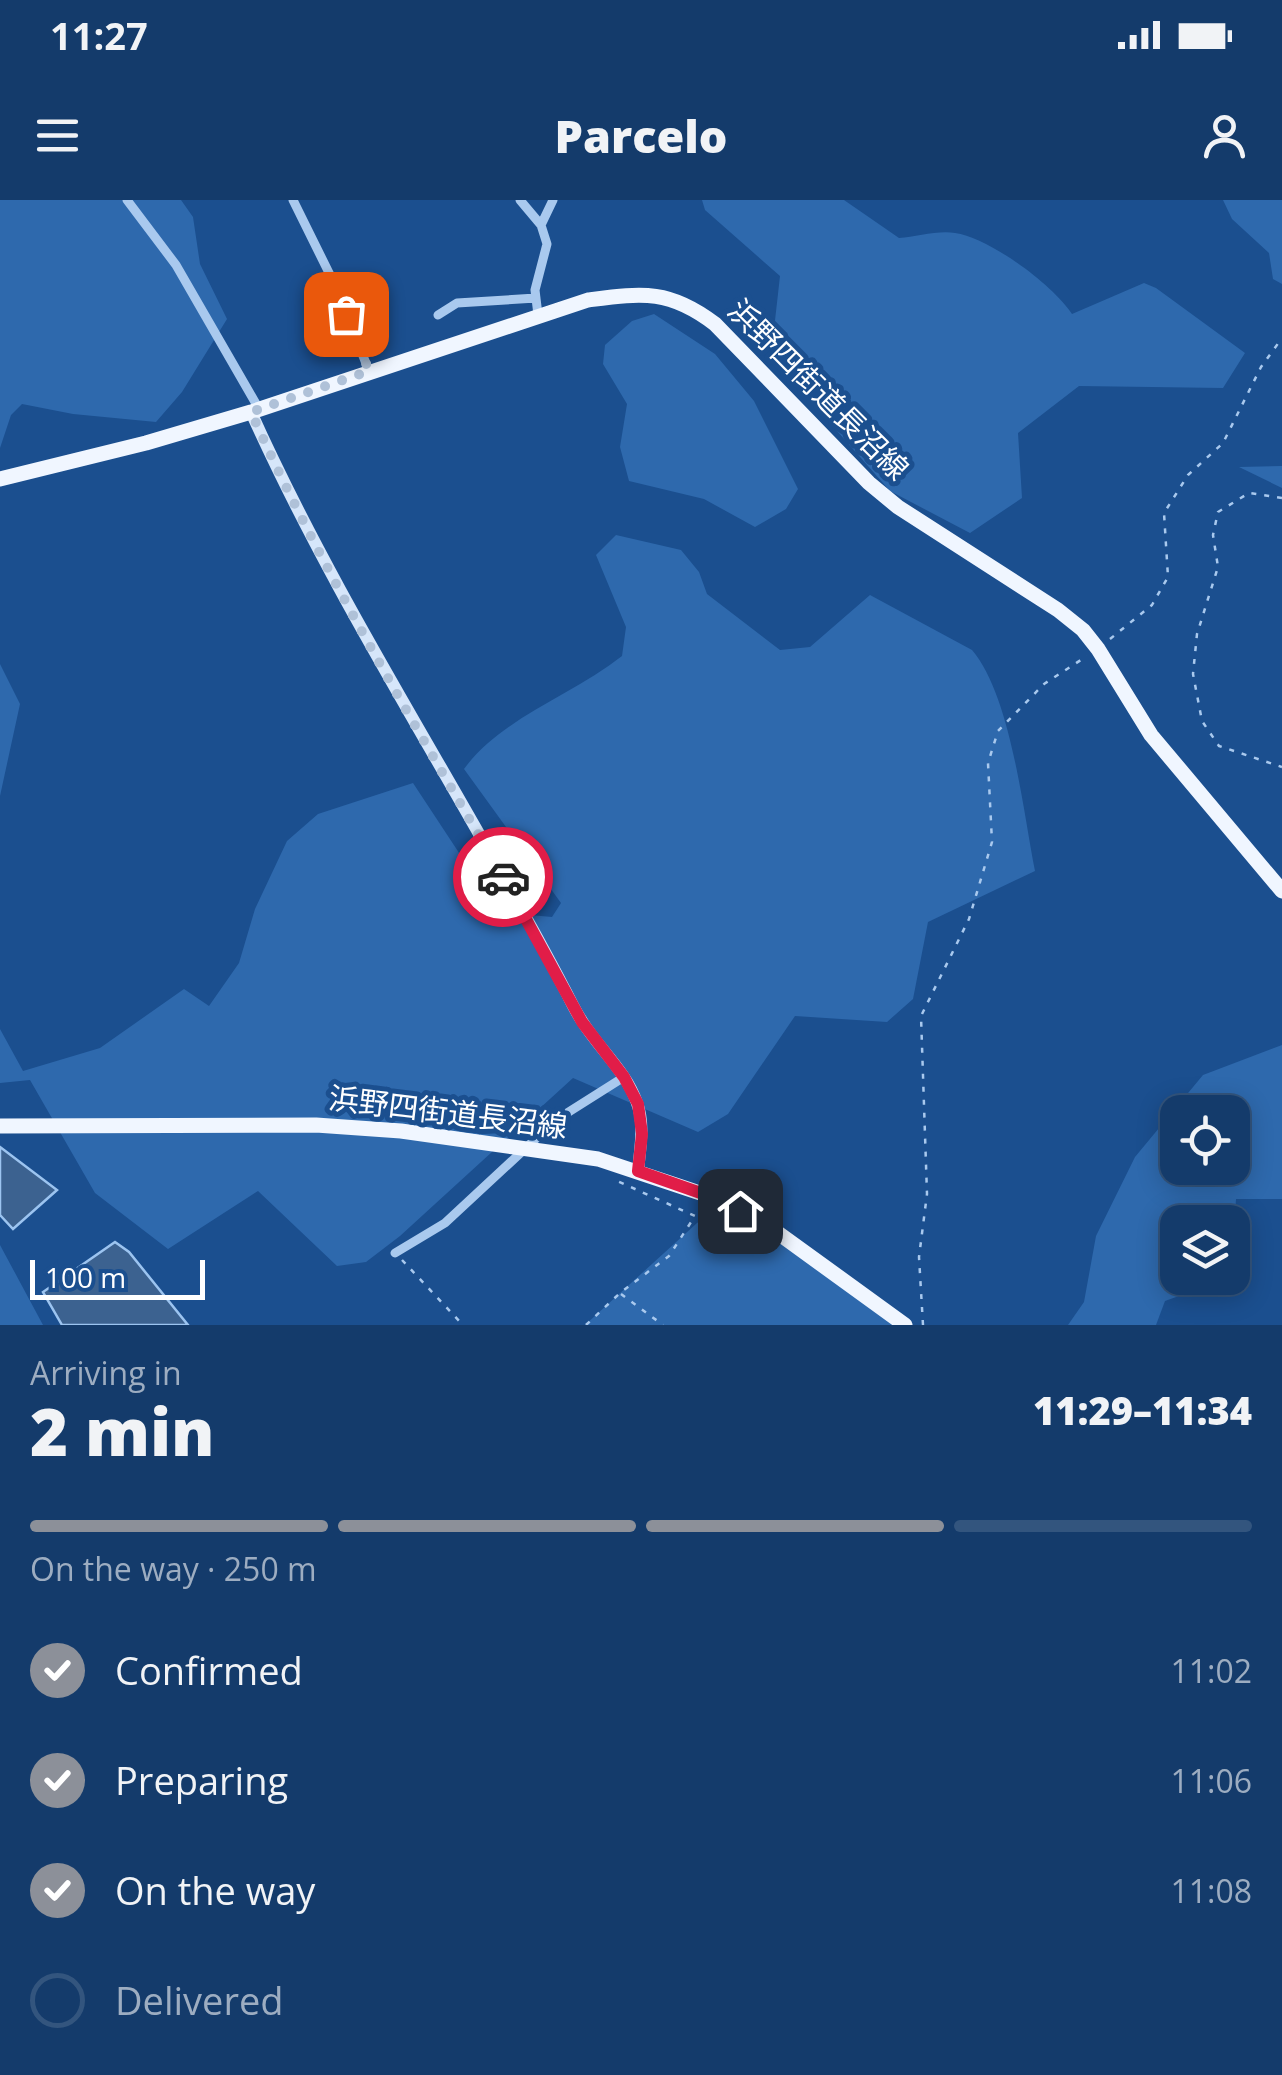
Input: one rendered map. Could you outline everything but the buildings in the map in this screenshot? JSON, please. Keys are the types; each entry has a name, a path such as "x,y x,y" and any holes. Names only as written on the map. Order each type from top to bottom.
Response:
{"main road":[{"name":"浜野四街道長沼線","path":"0,479 146,444 588,300 642,293 672,298 692,306 715,324 898,508 1083,630 1151,735 1282,891"},
{"name":"浜野四街道長沼線","path":"0,1126 316,1125 401,1130 598,1159 712,1197 767,1225 904,1325"}],"street":[{"path":"128,200 176,265 255,410 276,468 380,666 530,923 582,1022 624,1077 638,1104 642,1134 638,1171"},
{"path":"292,200 335,285 369,371"},
{"path":"520,200 541,225 547,244 535,290 538,316"},
{"path":"541,225 553,200"},
{"path":"438,315 457,303 536,298"},
{"path":"395,1253 446,1223 556,1120 624,1077"}],"path":[{"path":"922,1325 919,1257 927,1194 921,1016 969,918 992,842 988,763 998,730 1044,684 1152,605 1168,577 1164,513 1188,475 1223,442 1261,367 1282,338"},
{"path":"1282,498 1249,493 1218,512 1213,535 1218,567 1197,634 1193,674 1202,721 1218,746 1282,768"},
{"path":"586,1325 669,1256 695,1216 617,1183 598,1159"},
{"path":"395,1253 463,1325"},
{"path":"620,1293 663,1325"}],"shaded area":[{"path":"0,200 181,200 193,217 200,264 227,319 182,392 156,422 73,414 22,404 11,415 0,448"},
{"path":"702,200 844,200 899,238 941,232 969,237 1020,264 1072,314 1144,283 1245,353 1223,388 1079,386 1018,433 1022,498 970,533 890,491 771,356 780,276 705,210"},
{"path":"1223,200 1282,200 1282,284 1273,279 1269,253 1232,219"},
{"path":"654,314 715,354 754,401 798,489 786,509 755,527 704,499 629,481 620,447 627,404 603,364 605,345 632,321"},
{"path":"1282,466 1282,488 1239,467"},
{"path":"616,535 681,550 699,572 707,594 780,650 810,647 870,595 972,650 997,696 1006,724 1035,871 928,922 913,999 887,1022 795,1016 728,1114 698,1132 573,1078 400,1236 366,1262 337,1266 258,1191 168,1249 95,1193 30,1080 0,1083 0,1029 23,1071 100,1048 184,989 209,1006 239,963 255,909 287,841 318,814 413,783 498,912 552,917 561,903 464,769 498,735 622,656 626,627 596,555"},
{"path":"0,664 20,704 0,796"},
{"path":"1282,1045 1282,1199 1236,1199 1236,1205 1160,1205 1160,1295 1182,1295 1165,1301 1156,1325 1068,1325 1084,1302 1096,1236 1135,1157 1160,1127 1160,1185 1250,1185 1250,1095 1186,1095 1203,1075"},
{"path":"0,1147 57,1190 13,1229 0,1215"},
{"path":"731,1201 899,1325 585,1325 697,1223"},
{"path":"115,1242 129,1252 188,1325 62,1325 43,1292"},
{"path":"0,1245 43,1325 0,1325"}],"way so far":[{"path":"346,314 369,371 251,412 276,468 380,666 503,877"}],"route":[{"path":"503,877 582,1022 624,1077 638,1104 642,1134 638,1171 740,1211"}]}
